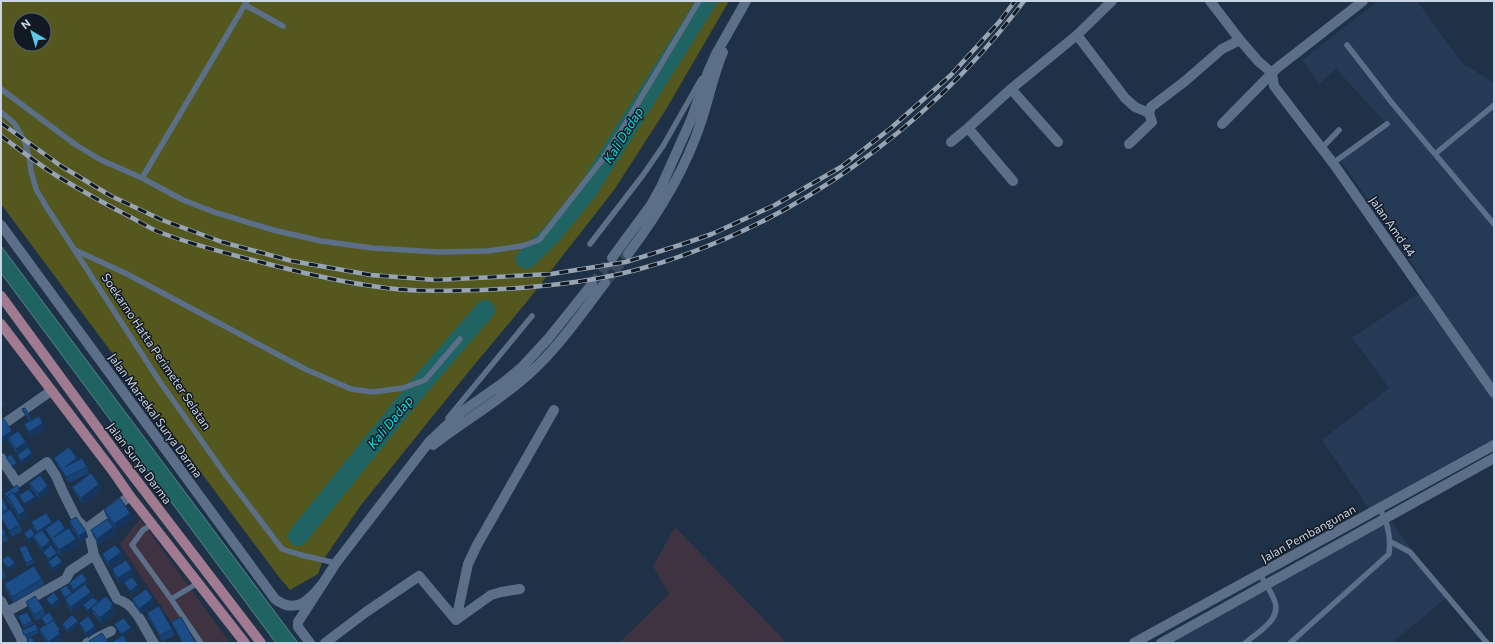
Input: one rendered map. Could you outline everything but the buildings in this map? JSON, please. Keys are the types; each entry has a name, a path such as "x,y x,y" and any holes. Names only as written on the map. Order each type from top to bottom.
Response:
{"main road":[{"name":"Jalan Surya Darma","path":"1,296 121,460 261,643"},
{"path":"1,324 130,496 245,643"}],"street":[{"path":"612,258 651,205 661,187 691,120 716,54 746,1"},
{"path":"951,142 1011,89 1077,35 1112,1"},
{"path":"1210,1 1258,62 1272,73"},
{"path":"1222,124 1272,73 1363,1"},
{"path":"628,254 657,214 672,189 688,156 702,122 721,55 739,14"},
{"path":"1077,35 1125,98 1135,107 1148,113 1152,122 1129,144"},
{"path":"1148,113 1151,106 1184,82 1222,49 1240,40"},
{"name":"Jalan Amd 44","path":"1272,73 1274,86 1333,163 1494,393"},
{"path":"1011,89 1058,142"},
{"path":"968,128 1013,181"},
{"name":"Jalan Marsekal Surya Darma","path":"1,225 275,599 287,606 300,605 310,598 324,582"},
{"path":"409,466 440,440 492,403 529,373 561,339 605,283"},
{"path":"310,643 298,627 298,622 336,563 409,466 429,442 460,413 504,382 522,366 548,339 592,284"},
{"path":"1,426 51,391"},
{"path":"456,620 468,564 554,410"},
{"name":"Jalan Pembangunan","path":"1161,643 1266,584 1494,445"},
{"path":"1,458 17,483 47,462 56,476 77,520 86,529 90,537 94,555 117,599 125,601 136,611 154,643"},
{"name":"Jalan Pembangunan","path":"1134,643 1260,574 1494,458"},
{"path":"86,529 130,496"},
{"path":"7,612 66,580 70,571 94,555"},
{"path":"325,643 366,612 419,576 456,620"},
{"path":"456,620 491,595 520,589"},
{"path":"1,601 22,640 21,643"},
{"path":"87,643 112,631"}],"lane":[{"path":"1,89 76,145 102,160 142,178 183,200 214,212 273,230 321,241 372,248 438,252 488,251 522,246 539,240 602,160 699,1"},
{"path":"142,178 246,3 284,26"},
{"path":"1347,45 1392,103 1494,224"},
{"path":"590,244 630,193 663,146 716,54"},
{"path":"1435,154 1494,105"},
{"name":"Soekarno Hatta Perimeter Selatan","path":"1,112 14,123 24,140 36,189 163,385 225,474 282,549 336,563"},
{"path":"1333,163 1387,124"},
{"path":"1321,149 1339,130"},
{"path":"75,250 127,274 306,369 351,389 373,392 403,388 425,380 460,339"},
{"path":"429,442 532,316"},
{"path":"1290,643 1389,554 1391,542 1382,513"},
{"path":"152,524 143,530 132,545 201,643"},
{"path":"1391,542 1410,552 1487,643"},
{"path":"1245,643 1273,619 1277,610 1275,602 1260,574"},
{"path":"171,599 198,583"}],"shaded area":[{"path":"1,1 729,1 665,111 614,190 525,304 361,505 323,560 318,574 290,590 1,204"},
{"path":"1378,1 1417,1 1462,63 1494,83 1494,439 1454,460 1369,509 1322,440 1389,388 1352,338 1428,287 1341,161 1385,122 1336,69 1319,84 1302,60"},
{"path":"1,246 298,643 276,643 1,273"},
{"path":"1387,516 1447,597 1392,643 1161,643"},
{"path":"140,519 230,643 185,643 120,544"},
{"path":"675,527 787,643 619,643 669,594 653,566"}],"waterway":[{"name":"Kali Dadap","path":"526,259 552,234 587,191 707,1"},
{"name":"Kali Dadap","path":"298,536 416,390 485,310"}],"tunnel":[{"path":"605,283 628,254"},
{"path":"592,284 612,258"}],"railway":[{"path":"1,123 61,166 111,196 162,220 222,242 292,261 371,275 436,280 551,274 626,262 712,234 775,205 841,167 891,128 951,75 1000,21 1015,1"},
{"path":"1,136 57,176 150,228 211,249 331,279 386,288 440,291 521,288 560,284 617,275 693,252 748,228 801,200 852,167 900,131 945,90 987,47 1024,1"}]}
